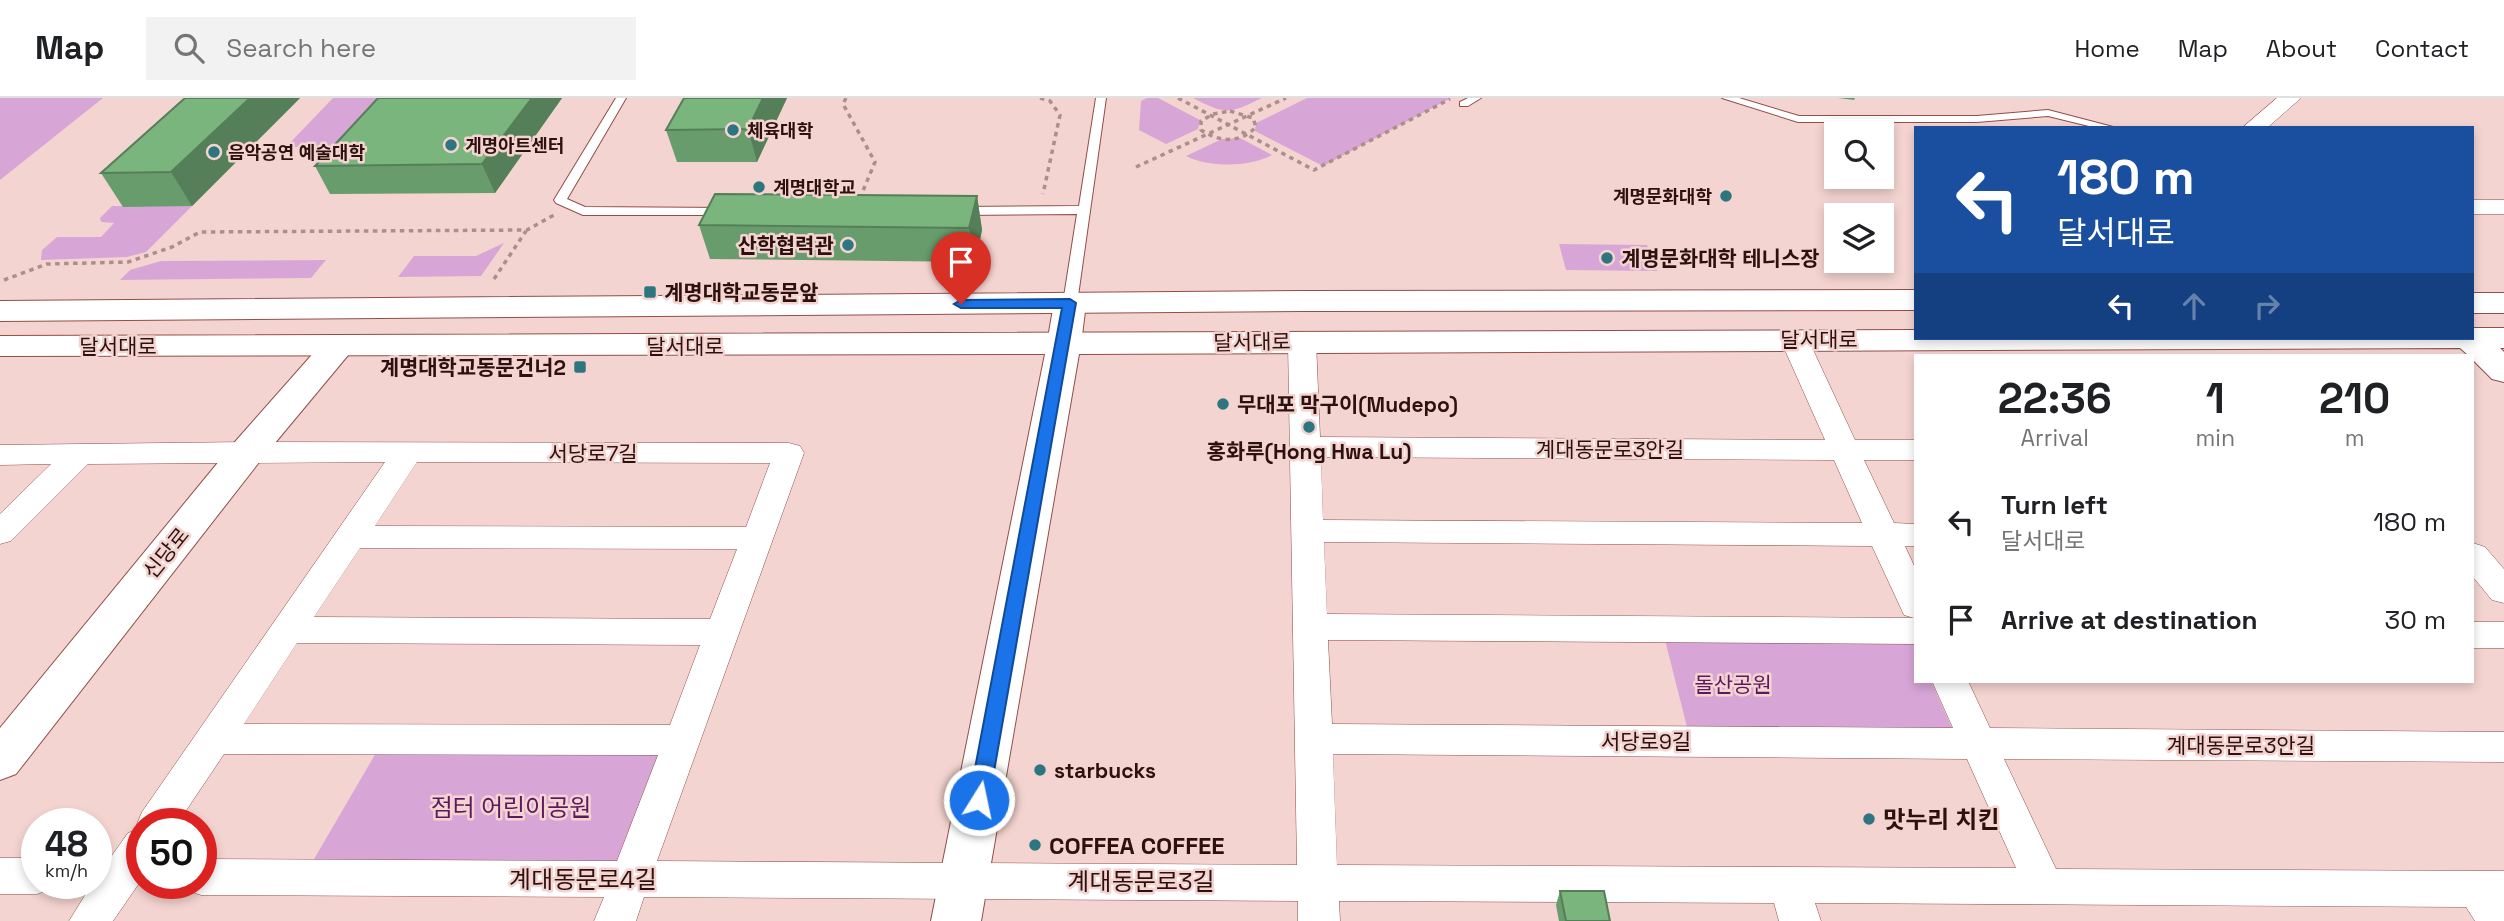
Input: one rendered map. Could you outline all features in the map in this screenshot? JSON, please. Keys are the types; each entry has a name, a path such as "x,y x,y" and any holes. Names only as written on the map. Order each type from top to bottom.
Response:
{"main road":[{"name":"달서대로","path":"2,295 1070,303 1914,300"},
{"path":"956,921 1070,303"},
{"path":"2474,303 2504,303"},
{"name":"달서대로","path":"2474,338 2504,338"},
{"name":"달서대로","path":"0,346 337,347 1914,339"},
{"path":"2471,340 2504,371"},
{"name":"신당로","path":"0,761 247,452 337,347"}],"street":[{"path":"2255,126 2290,98"},
{"path":"2474,207 2504,207"},
{"path":"1794,339 1914,602"},
{"path":"1302,342 1318,902"},
{"name":"계대동문로3안길","path":"1305,447 1914,450"},
{"path":"0,455 408,452"},
{"path":"167,808 408,452"},
{"name":"서당로7길","path":"408,452 789,453 615,921"},
{"path":"0,533 80,454"},
{"path":"1307,531 1914,535"},
{"path":"351,537 758,538"},
{"path":"2474,556 2504,591"},
{"path":"1310,627 1914,631"},
{"path":"288,631 723,632"},
{"path":"2474,635 2504,635"},
{"path":"1951,683 2044,886"},
{"path":"214,739 682,740"},
{"name":"서당로9길","path":"1313,739 1979,743"},
{"name":"계대동문로3안길","path":"1979,743 2504,747"},
{"path":"90,921 125,869"},
{"path":"0,876 21,876"},
{"name":"계대동문로4길","path":"217,877 964,881"},
{"name":"계대동문로3길","path":"964,881 1318,902 1795,903 2044,886 2490,889"},
{"path":"2490,889 2498,921"}],"lane":[{"path":"621,98 564,189 560,200 583,211 596,212 744,212"},
{"path":"1070,303 1101,98"},
{"path":"1464,104 1476,98"},
{"path":"1727,98 1798,119 1977,119 2048,113 2103,126"},
{"path":"2036,101 2048,113"},
{"path":"947,211 1084,210"}],"path":[{"path":"846,98 843,104 875,162 859,200"},
{"path":"1039,211 1060,115 1050,102 1040,98"},
{"path":"1178,98 1314,170 1451,98"},
{"path":"1136,167 1286,98"},
{"path":"1230,111 1248,116 1256,123 1256,127 1248,135 1231,139 1207,135 1199,125 1209,115 1230,111"},
{"path":"494,279 527,230 570,205"},
{"path":"2,295 47,264 128,262 172,247 200,232 527,230"}],"green space":[{"path":"0,98 103,98 0,180"},
{"path":"333,98 393,98 350,146 286,147"},
{"path":"1158,98 1200,120 1198,129 1166,144 1139,130 1141,101"},
{"path":"1193,98 1262,98 1234,110 1221,110"},
{"path":"1307,98 1451,98 1323,166 1255,131 1256,123"},
{"path":"1240,138 1272,155 1253,162 1230,165 1206,163 1186,156 1222,139"},
{"path":"112,206 192,206 146,252 127,257 41,260 42,250 57,237 101,237 114,223 101,222 100,218"},
{"path":"504,243 481,276 398,277 414,256 476,256"},
{"name":"계명문화대학 테니스장","path":"1559,244 1647,245 1657,271 1566,270"},
{"path":"326,260 311,278 120,280 130,270 161,261"},
{"name":"돌산공원","path":"1664,636 1913,639 1914,683 1932,683 1955,735 1688,731"},
{"name":"점터 어린이공원","path":"380,746 671,747 624,870 310,866"}],"building":[{"path":"185,98 250,98 171,172 101,173"},
{"path":"378,98 532,98 482,164 315,166"},
{"path":"684,98 763,98 748,129 666,130"},
{"path":"715,194 977,196 969,228 699,225"},
{"path":"1560,891 1604,891 1610,921 1566,921"}],"place":[{"name":"체육대학","path":"733,130"},
{"name":"게명아트센터","path":"451,145"},
{"name":"음악공연 예술대학","path":"214,152"},
{"name":"계명대학교","path":"759,187"},
{"name":"계명문화대학","path":"1726,196"},
{"name":"산학협력관","path":"848,245"},
{"name":"계명문화대학 테니스장","path":"1607,258"},
{"name":"계명대학교동문앞","path":"650,292"},
{"name":"계명대학교동문건너2","path":"580,367"},
{"name":"무대포 막구이(Mudepo)","path":"1223,404"},
{"name":"홍화루(Hong Hwa Lu)","path":"1309,427"},
{"name":"starbucks","path":"1040,770"},
{"name":"맛누리 치킨","path":"1869,819"},
{"name":"COFFEA COFFEE","path":"1035,845"}],"route":[{"path":"961,304 1070,303 979,800"}]}
